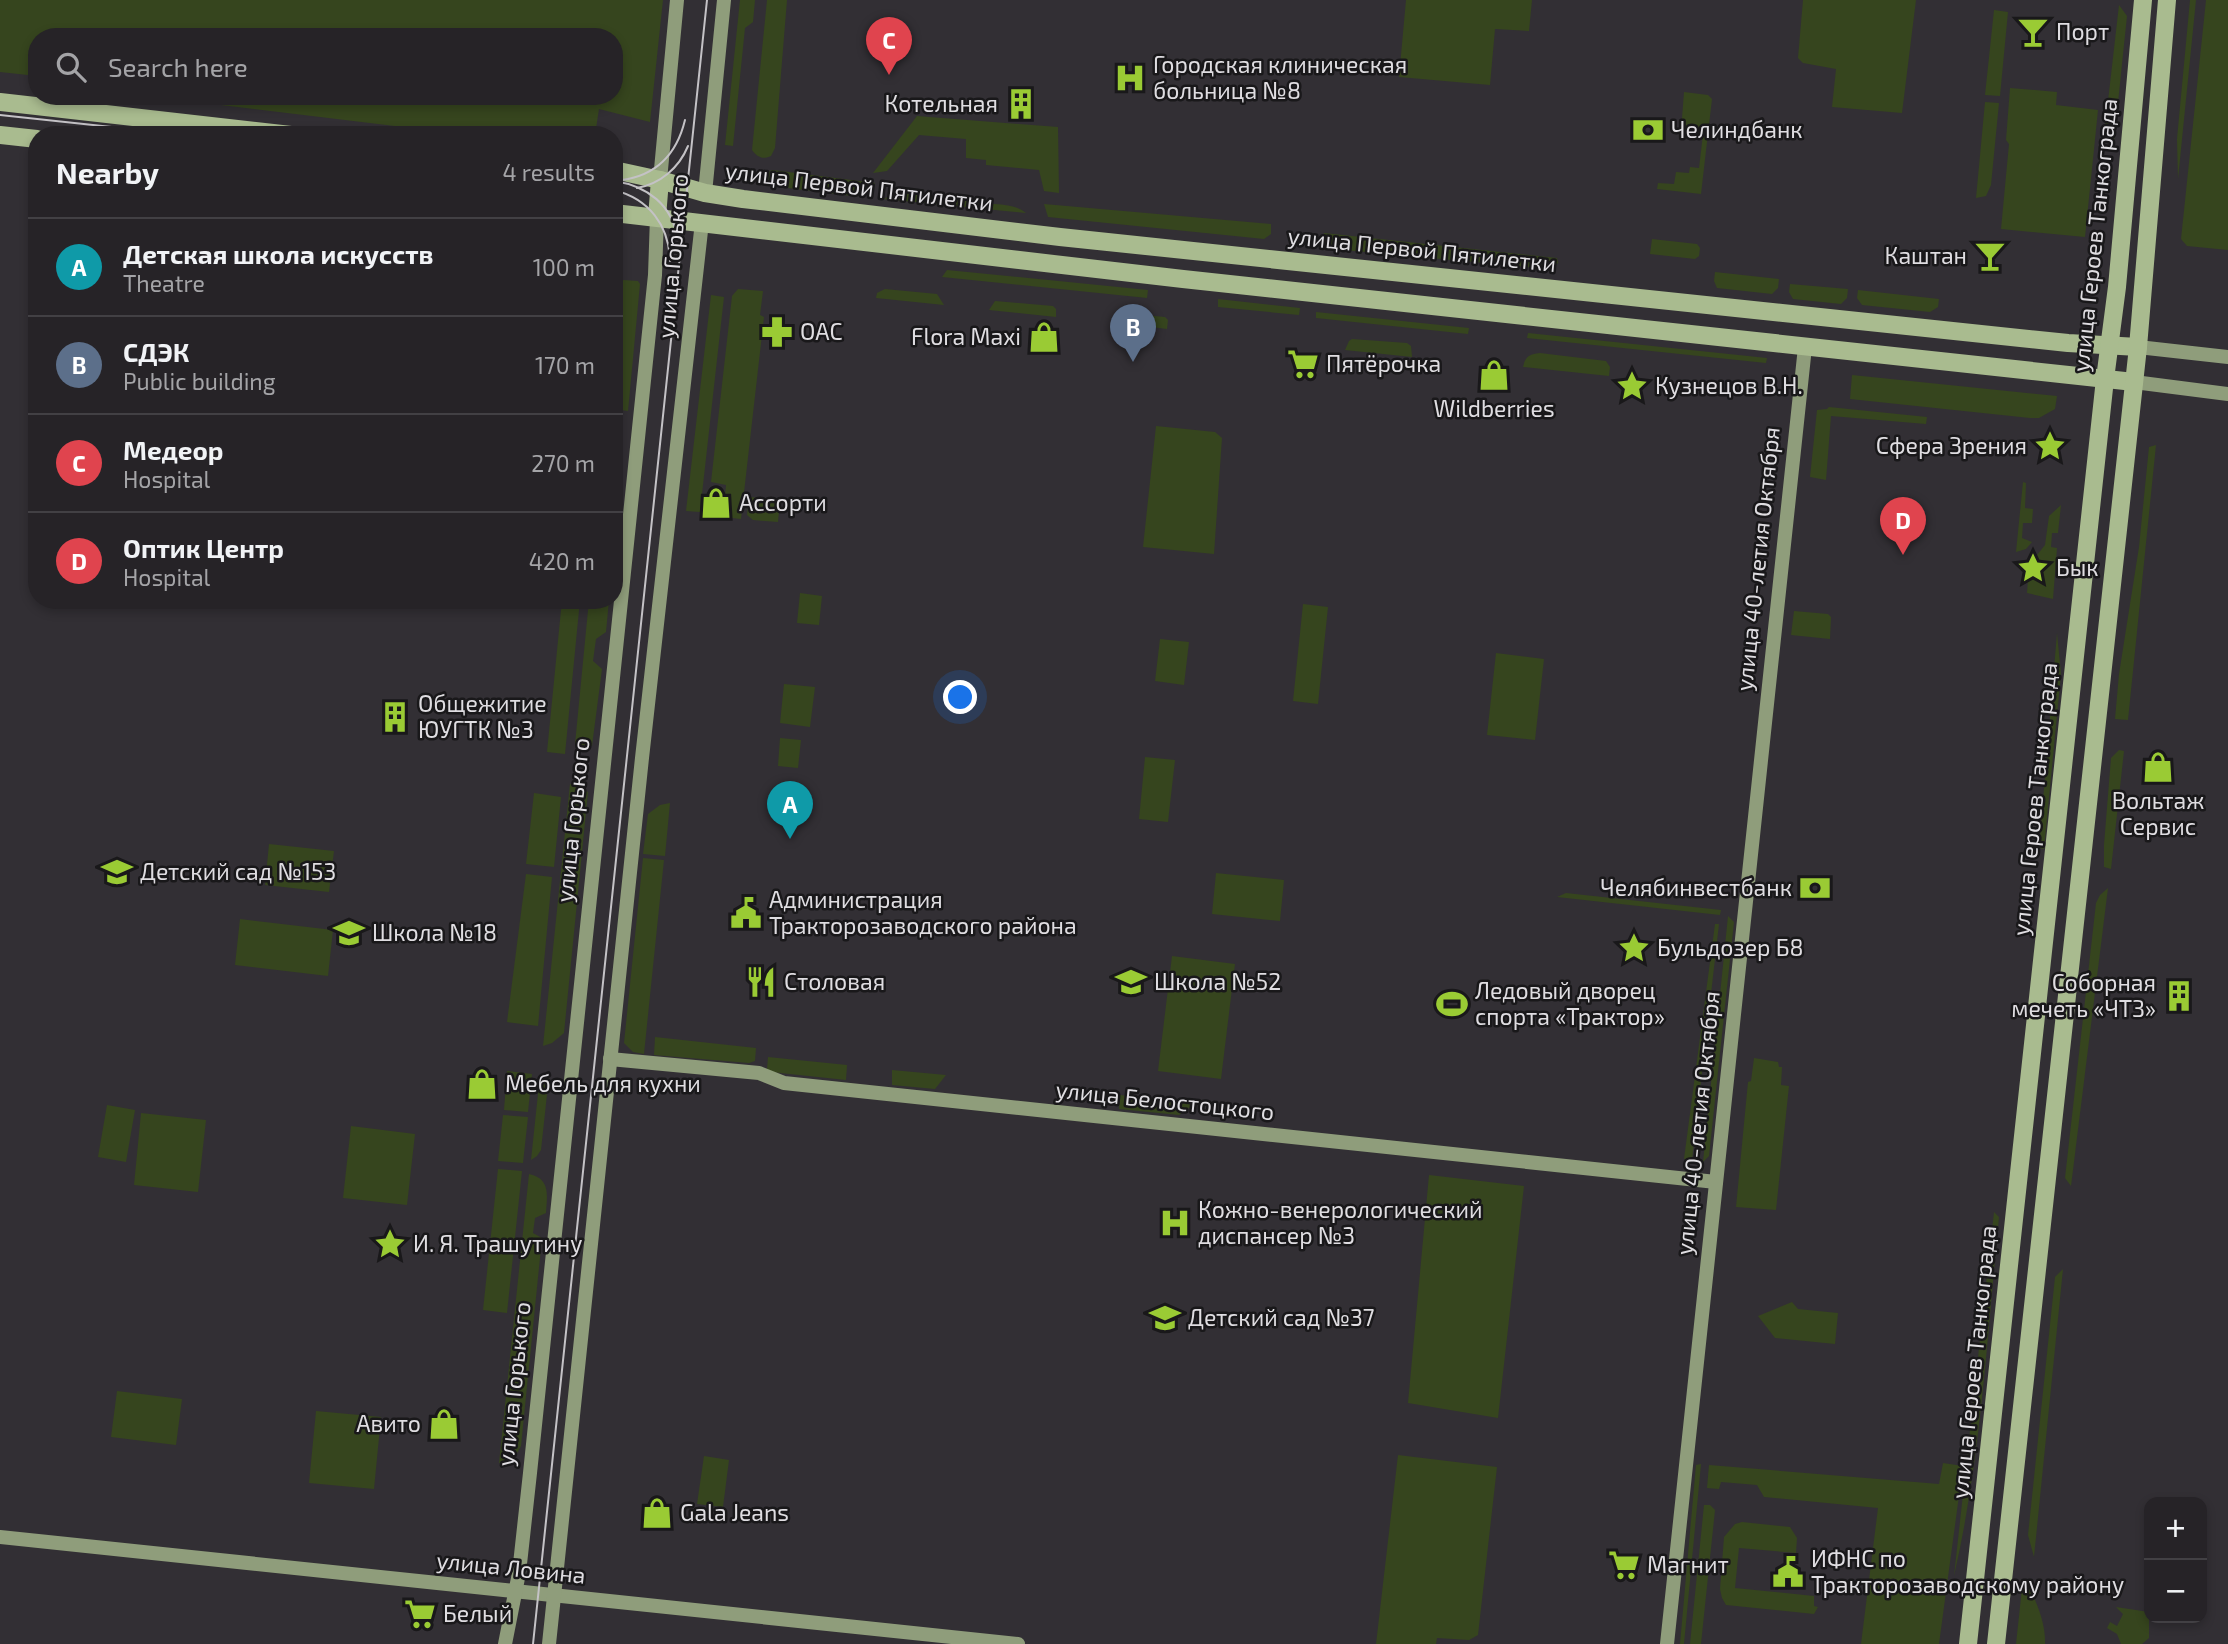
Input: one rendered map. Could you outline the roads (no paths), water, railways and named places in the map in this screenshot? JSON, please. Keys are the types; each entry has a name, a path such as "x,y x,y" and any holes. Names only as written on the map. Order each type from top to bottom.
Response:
{"main road":[{"name":"улица Героев Танкограда","path":"1968,1644 2105,379 2118,287 2143,0"},
{"path":"1996,1644 2138,347 2166,0"},
{"path":"0,102 212,126"},
{"path":"0,135 28,138"},
{"name":"улица Первой Пятилетки","path":"623,172 705,193 1060,237 2138,347"},
{"name":"улица Горького","path":"657,217 660,180"},
{"name":"улица Горького","path":"702,222 705,193"},
{"path":"623,214 1183,279 2134,382"},
{"name":"улица 40-летия Октября","path":"1805,347 1808,315"},
{"path":"2052,871 2080,874"}],"street":[{"name":"улица Горького","path":"660,180 677,0"},
{"name":"улица Горького","path":"705,193 724,0"},
{"name":"улица Горького","path":"623,580 652,302 657,217"},
{"name":"улица Горького","path":"549,1644 702,222"},
{"name":"улица 40-летия Октября","path":"1667,1644 1805,347"},
{"name":"улица Первой Пятилетки","path":"2138,347 2228,357"},
{"path":"2134,382 2228,394"},
{"name":"улица Горького","path":"505,1644 515,1591 530,1473 620,609"},
{"name":"улица Белостоцкого","path":"610,1059 759,1073 784,1083 1716,1182"},
{"name":"улица Ловина","path":"0,1536 1018,1644"}],"tram line":[{"path":"533,1644 707,0"},
{"path":"0,115 102,126"},
{"path":"623,180 656,168 677,143 685,120"},
{"path":"637,188 668,174 688,146"},
{"path":"623,183 638,187 664,207 678,239"},
{"path":"623,193 637,200 655,215 666,236 670,261"}],"place":[{"name":"Порт","path":"2033,32"},
{"name":"Медеор","path":"889,75"},
{"name":"Городская клиническая больница №8","path":"1130,78"},
{"name":"Котельная","path":"1021,104"},
{"name":"Челиндбанк","path":"1648,130"},
{"name":"Каштан","path":"1990,256"},
{"name":"ОАС","path":"777,332"},
{"name":"Flora Maxi","path":"1044,337"},
{"name":"СДЭК","path":"1133,362"},
{"name":"Пятёрочка","path":"1303,364"},
{"name":"Wildberries","path":"1494,375"},
{"name":"Кузнецов В.Н.","path":"1632,386"},
{"name":"Сфера Зрения","path":"2050,446"},
{"name":"Ассорти","path":"716,503"},
{"name":"Оптик Центр","path":"1903,555"},
{"name":"Бык","path":"2033,568"},
{"name":"Общежитие ЮУГТК №3","path":"395,717"},
{"name":"Вольтаж Сервис","path":"2158,767"},
{"name":"Детская школа искусств","path":"790,839"},
{"name":"Детский сад №153","path":"117,872"},
{"name":"Челябинвестбанк","path":"1815,888"},
{"name":"Администрация Тракторозаводского района","path":"746,913"},
{"name":"Школа №18","path":"349,933"},
{"name":"Бульдозер Б8","path":"1634,948"},
{"name":"Столовая","path":"761,982"},
{"name":"Школа №52","path":"1131,982"},
{"name":"Соборная мечеть «ЧТЗ»","path":"2179,996"},
{"name":"Ледовый дворец спорта «Трактор»","path":"1452,1004"},
{"name":"Мебель для кухни","path":"482,1084"},
{"name":"Кожно-венерологический диспансер №3","path":"1175,1223"},
{"name":"И. Я. Трашутину","path":"390,1244"},
{"name":"Детский сад №37","path":"1165,1318"},
{"name":"Авито","path":"444,1424"},
{"name":"Gala Jeans","path":"657,1513"},
{"name":"Магнит","path":"1624,1565"},
{"name":"ИФНС по Тракторозаводскому району","path":"1788,1572"},
{"name":"Белый","path":"420,1614"}]}
